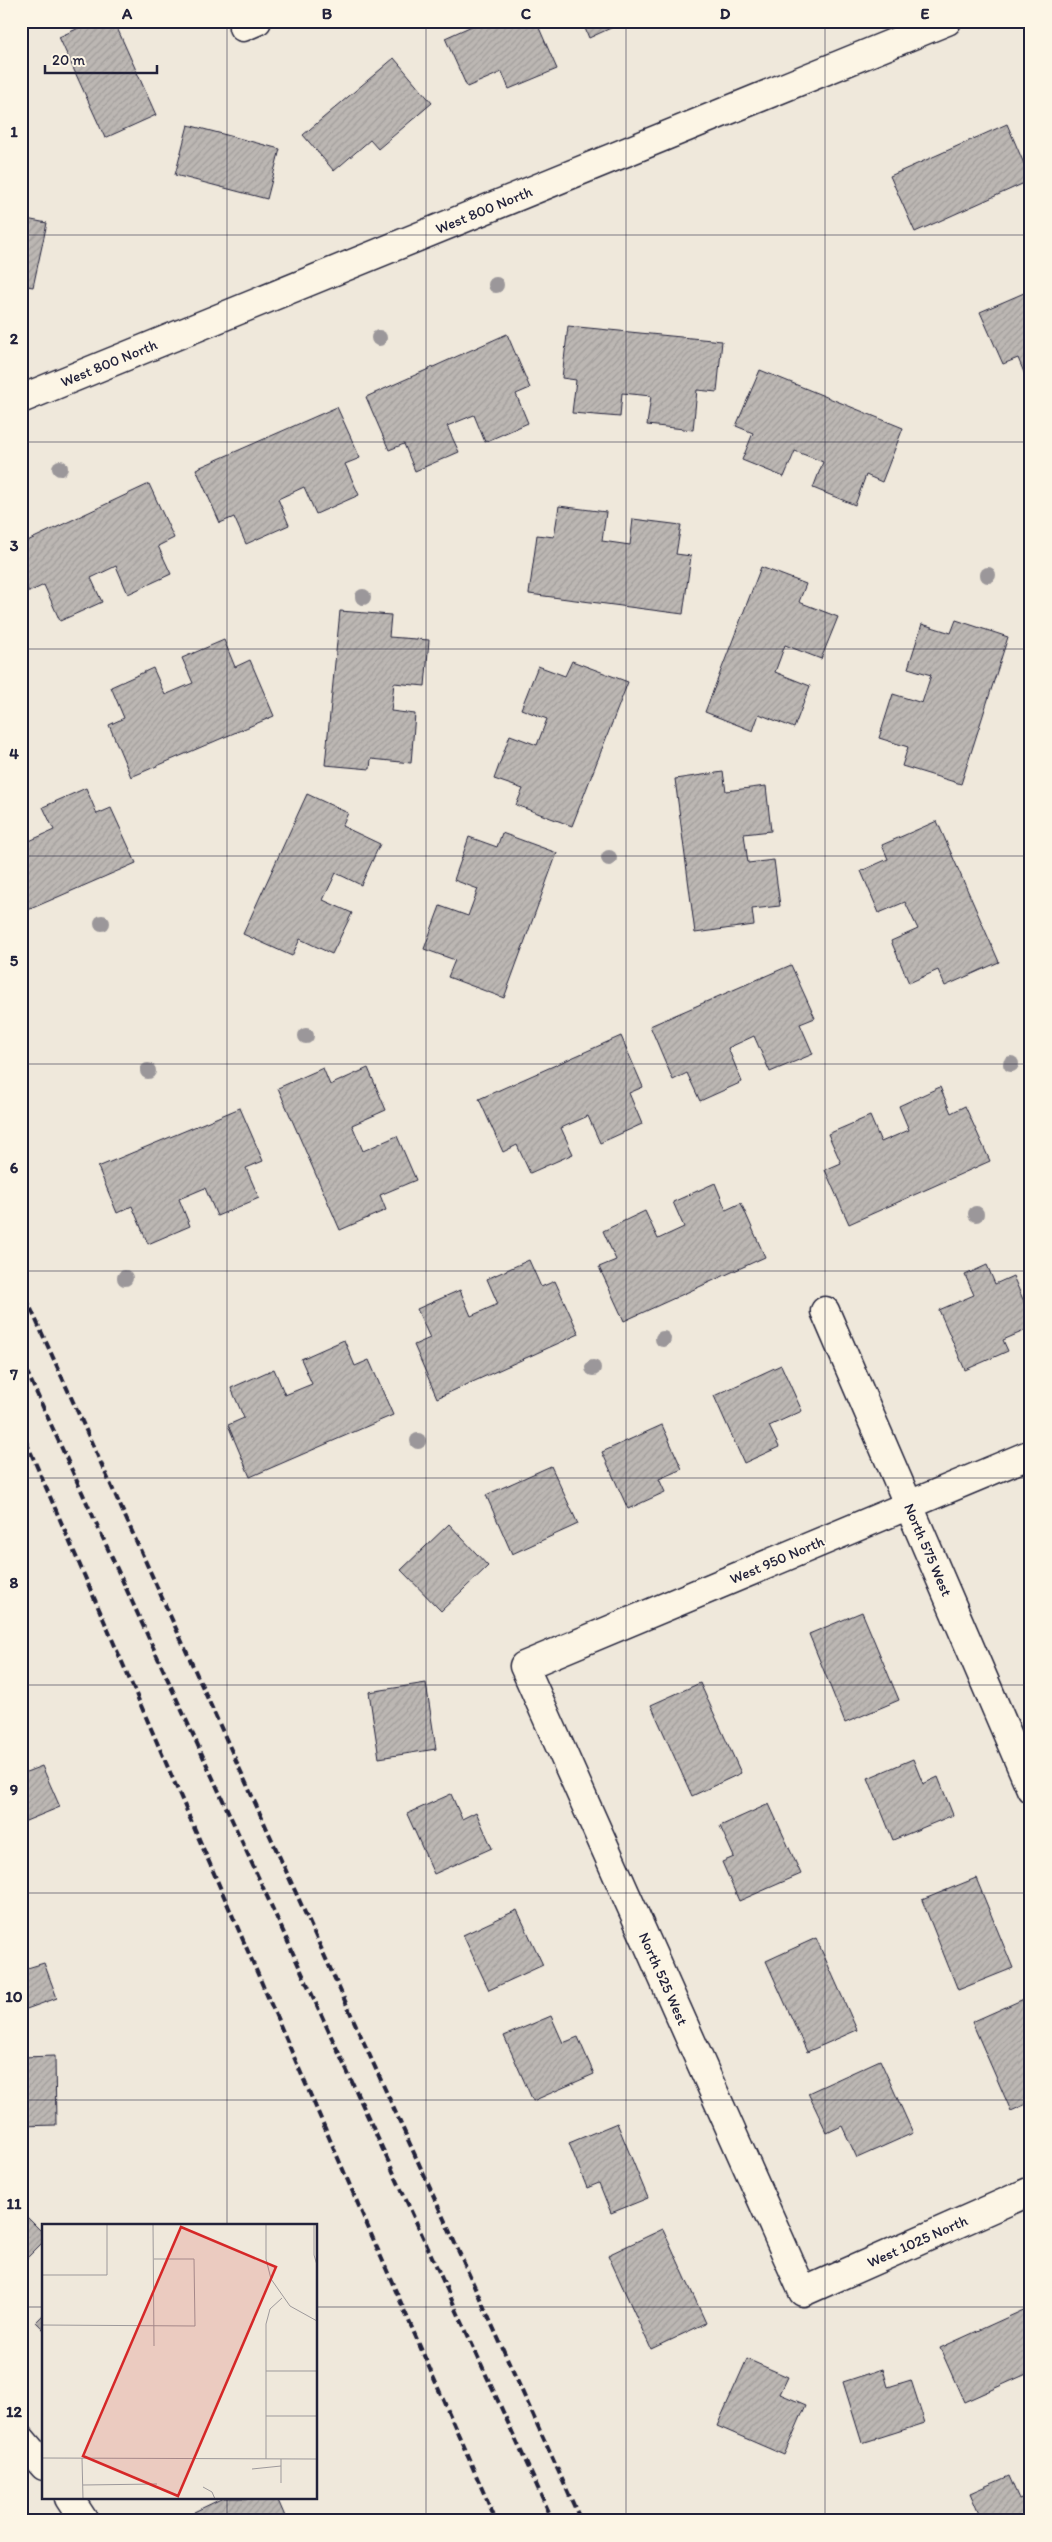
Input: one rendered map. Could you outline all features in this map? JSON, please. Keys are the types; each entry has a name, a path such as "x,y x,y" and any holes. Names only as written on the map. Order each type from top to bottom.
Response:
{"street":[{"name":"West 800 North","path":"21,399 947,21"},
{"name":"North 575 West","path":"825,1310 1031,1789"},
{"name":"West 950 North","path":"524,1666 1031,1454"},
{"name":"North 525 West","path":"524,1666 803,2292"},
{"name":"West 1025 North","path":"803,2292 1031,2192"},
{"path":"21,2439 42,2464"},
{"path":"70,2500 84,2521"}],"building":[{"path":"94,21 114,21 156,115 105,138 59,37"},
{"path":"483,21 536,21 557,69 509,89 502,72 467,87 445,38"},
{"path":"582,21 626,21 589,38"},
{"path":"394,58 432,103 378,149 370,140 334,171 303,135"},
{"path":"1007,124 1031,180 915,232 890,176"},
{"path":"188,125 280,149 267,199 175,175"},
{"path":"21,218 47,223 33,287 21,285"},
{"path":"1031,290 1030,387 1018,358 1003,364 980,312"},
{"path":"568,326 722,341 717,392 697,390 693,430 647,425 651,396 622,393 620,417 572,413 576,380 562,378"},
{"path":"507,334 530,388 516,394 528,423 485,442 474,415 447,426 459,452 415,471 404,444 389,450 366,397"},
{"path":"760,370 903,428 882,482 866,475 855,505 813,488 823,462 795,451 784,477 742,460 753,433 736,426"},
{"path":"337,407 360,458 345,464 359,495 316,514 304,487 278,499 289,525 246,544 234,517 220,523 196,469"},
{"path":"149,484 174,538 158,546 171,574 128,594 116,566 91,578 102,602 60,621 44,585 29,592 21,576 21,544"},
{"path":"559,506 606,512 602,541 630,545 633,519 681,525 676,554 691,556 683,614 529,594 537,535 554,537"},
{"path":"761,567 806,584 799,602 838,617 821,659 785,645 775,672 810,686 794,728 759,714 753,731 705,712"},
{"path":"340,611 391,615 389,637 429,640 425,686 394,683 391,711 415,714 411,763 371,759 370,769 325,765"},
{"path":"956,620 1008,637 961,784 902,766 908,747 879,738 893,694 922,703 931,675 908,668 922,624 951,633"},
{"path":"224,640 235,667 250,660 274,716 131,777 109,725 124,718 111,687 153,668 165,695 193,683 182,658"},
{"path":"572,661 628,682 572,826 516,805 523,789 494,779 510,735 537,745 547,719 521,709 538,666 565,676"},
{"path":"723,772 726,791 766,786 771,831 744,834 748,863 774,860 780,906 752,909 754,925 695,933 675,779"},
{"path":"86,788 97,814 111,808 136,863 21,913 21,830 27,842 54,830 43,807"},
{"path":"307,794 348,813 342,826 380,844 361,885 336,873 323,900 352,913 332,954 300,939 292,956 243,934"},
{"path":"937,821 999,962 945,986 938,970 909,983 891,941 918,929 905,902 879,913 861,871 888,859 882,845"},
{"path":"502,833 557,853 504,998 448,977 455,960 424,949 440,906 468,916 478,889 454,880 469,837 497,847"},
{"path":"791,965 815,1018 800,1024 813,1054 770,1072 754,1036 728,1048 742,1082 700,1101 687,1073 673,1080 650,1026"},
{"path":"621,1036 643,1087 629,1093 642,1124 600,1143 588,1116 561,1128 573,1154 530,1173 517,1145 503,1152 479,1099"},
{"path":"323,1068 330,1085 368,1068 386,1110 352,1125 363,1151 397,1136 416,1180 380,1195 386,1210 340,1230 278,1088"},
{"path":"940,1087 951,1113 965,1106 990,1161 849,1224 825,1170 841,1163 828,1134 870,1116 881,1142 909,1130 899,1106"},
{"path":"240,1108 263,1161 246,1168 259,1198 217,1216 205,1188 179,1199 190,1226 148,1244 132,1206 117,1213 98,1167"},
{"path":"715,1183 726,1210 741,1203 765,1257 624,1321 599,1267 616,1260 603,1231 645,1211 658,1239 684,1227 673,1202"},
{"path":"529,1260 541,1287 555,1281 579,1334 437,1398 414,1345 430,1338 417,1309 460,1290 471,1316 498,1304 487,1279"},
{"path":"987,1265 995,1284 1013,1276 1031,1318 1031,1328 1003,1340 1008,1351 965,1370 939,1310 974,1295 965,1275"},
{"path":"344,1340 355,1366 369,1360 393,1415 250,1477 228,1425 244,1418 231,1388 274,1369 285,1395 312,1384 301,1359"},
{"path":"781,1365 802,1411 769,1426 779,1447 744,1463 714,1396"},
{"path":"662,1425 682,1469 659,1479 665,1492 628,1509 602,1452"},
{"path":"551,1466 578,1524 512,1554 486,1495"},
{"path":"449,1524 488,1566 441,1611 401,1570"},
{"path":"862,1612 899,1700 845,1723 809,1634"},
{"path":"426,1683 436,1749 379,1758 369,1692"},
{"path":"700,1683 741,1773 692,1796 651,1705"},
{"path":"913,1759 923,1784 938,1777 953,1815 893,1840 868,1778"},
{"path":"42,1766 60,1807 21,1823 21,1774"},
{"path":"451,1794 462,1819 476,1812 492,1848 434,1874 407,1814"},
{"path":"769,1804 801,1874 739,1901 722,1862 734,1857 720,1826"},
{"path":"976,1878 1013,1968 958,1990 922,1900"},
{"path":"517,1910 543,1965 489,1990 463,1935"},
{"path":"816,1938 857,2030 807,2052 766,1961"},
{"path":"44,1963 57,1998 21,2011 21,1970"},
{"path":"1026,1998 1031,2009 1031,2102 1011,2111 972,2022"},
{"path":"551,2016 563,2043 578,2037 594,2074 533,2101 504,2036"},
{"path":"55,2056 56,2125 21,2126 21,2057"},
{"path":"880,2060 913,2133 857,2158 842,2126 827,2133 808,2093"},
{"path":"617,2123 648,2198 611,2213 599,2183 587,2188 569,2143"},
{"path":"21,2211 42,2232 42,2243 21,2264"},
{"path":"663,2229 706,2323 651,2349 608,2255"},
{"path":"1028,2308 1031,2314 1031,2372 964,2402 940,2348"},
{"path":"42,2316 42,2328 36,2322"},
{"path":"747,2359 788,2377 780,2394 806,2405 784,2455 717,2426"},
{"path":"883,2369 888,2387 911,2380 925,2423 862,2443 843,2382"},
{"path":"1009,2476 1019,2499 1031,2494 1031,2521 982,2521 970,2493"},
{"path":"219,2500 278,2500 287,2521 198,2521 194,2512"}],"railway":[{"path":"21,1287 581,2521"},
{"path":"21,1359 553,2521"},
{"path":"21,1430 496,2521"}]}
